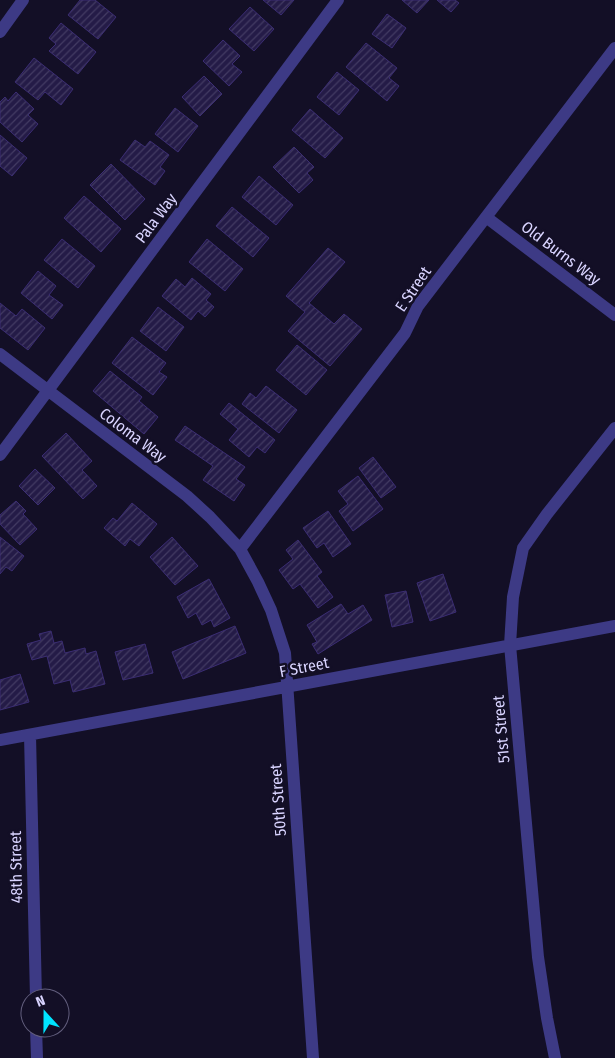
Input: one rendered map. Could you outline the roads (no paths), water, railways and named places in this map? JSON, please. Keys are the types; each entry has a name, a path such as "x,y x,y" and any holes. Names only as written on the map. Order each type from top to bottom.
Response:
{"street":[{"path":"0,32 23,0"},
{"name":"Pala Way","path":"0,455 338,0"},
{"name":"E Street","path":"240,549 405,333 418,306 615,48"},
{"name":"Old Burns Way","path":"486,217 615,315"},
{"name":"Coloma Way","path":"0,354 187,496 240,549"},
{"name":"51st Street","path":"555,1058 538,957 510,645 513,596 524,548 615,428"},
{"name":"50th Street","path":"240,549 271,610 285,653 312,1058"},
{"name":"F Street","path":"0,740 615,626"},
{"name":"48th Street","path":"30,735 36,988"},
{"path":"36,1038 37,1058"}]}
